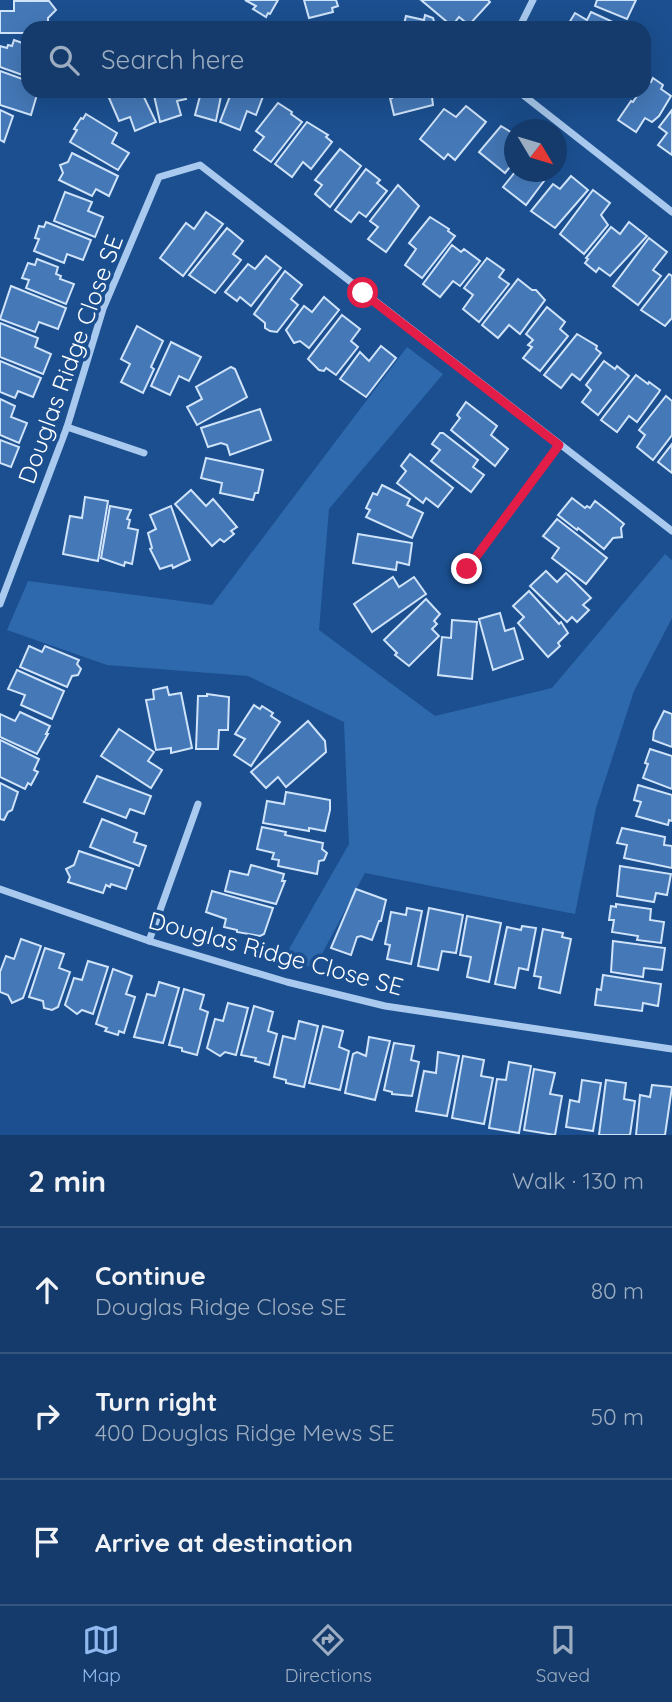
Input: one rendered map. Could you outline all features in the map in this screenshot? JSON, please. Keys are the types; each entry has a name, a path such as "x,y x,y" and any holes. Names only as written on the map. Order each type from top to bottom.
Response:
{"street":[{"path":"522,21 533,0"},
{"path":"526,98 672,212"},
{"name":"Douglas Ridge Close SE","path":"0,604 67,427 103,309 159,177 200,166 672,531"},
{"path":"67,427 144,453"},
{"path":"467,569 559,445"},
{"path":"149,941 198,804"},
{"name":"Douglas Ridge Close SE","path":"0,889 149,941 287,982 385,1006 672,1049"}],"shaded area":[{"path":"407,347 443,374 329,509 319,630 435,716 552,688 665,554 672,560 672,618 634,691 596,808 575,914 365,873 314,969 285,956 349,844 344,722 248,676 107,665 7,630 28,581 212,605"}],"building":[{"path":"245,0 278,0 266,17 253,9 256,6"},
{"path":"304,0 336,0 338,6 332,8 333,12 309,18"},
{"path":"421,0 490,2 473,21 464,21 459,17 456,21 446,21"},
{"path":"597,0 636,0 627,19 595,6"},
{"path":"14,1 49,1 56,10 48,21 21,21 21,33 0,33 0,11 14,11"},
{"path":"591,12 611,21 570,21 575,13 587,20"},
{"path":"425,15 434,21 405,21 406,16 424,20"},
{"path":"14,40 21,42 21,74 0,67 0,46 12,46"},
{"path":"0,71 21,78 21,98 36,98 31,115 0,105"},
{"path":"653,78 663,85 661,89 671,96 659,116 652,122 645,118 636,132 618,120 631,101 636,98 651,98"},
{"path":"109,98 144,98 156,122 135,131 130,117 119,121"},
{"path":"155,98 186,98 177,101 181,115 160,122"},
{"path":"199,98 221,98 216,121 195,115"},
{"path":"229,98 262,98 256,115 247,111 240,130 220,122"},
{"path":"390,98 432,98 433,105 394,115"},
{"path":"278,103 302,122 271,162 254,150 264,137 256,131"},
{"path":"466,106 486,122 455,160 448,154 444,159 420,139 444,109 456,117"},
{"path":"0,110 13,116 4,142 0,140"},
{"path":"672,110 672,155 658,145 667,133 659,127"},
{"path":"86,114 117,133 112,143 129,153 118,170 70,142 77,130 74,129"},
{"path":"307,122 328,135 326,137 332,142 311,169 303,162 292,177 275,164"},
{"path":"501,126 504,128 504,172 479,152"},
{"path":"340,149 361,166 330,207 315,194 322,185 315,180"},
{"path":"72,153 118,176 109,196 96,189 92,196 59,180 63,173 60,165 68,162"},
{"path":"366,169 380,180 377,183 387,191 366,217 359,212 351,222 335,210"},
{"path":"571,176 588,190 555,228 531,211 553,184 560,189"},
{"path":"507,182 543,182 526,205 503,187"},
{"path":"398,185 419,206 386,252 368,239 378,227 370,221"},
{"path":"593,190 610,203 601,215 608,225 584,254 560,234"},
{"path":"65,192 92,202 88,211 103,217 95,237 54,221"},
{"path":"206,212 223,224 183,276 160,258 186,223 194,229"},
{"path":"430,217 455,236 422,278 405,265 416,249 409,243"},
{"path":"46,222 91,240 83,260 67,254 64,263 34,251 39,239 35,238 39,226 44,227"},
{"path":"629,222 647,236 610,276 599,268 596,272 585,263 588,259 586,258 611,227 620,234"},
{"path":"227,228 243,241 233,254 241,260 215,293 189,275"},
{"path":"649,238 667,252 653,270 661,276 638,305 613,286"},
{"path":"452,245 461,252 464,249 480,261 460,286 453,281 440,297 423,284"},
{"path":"266,256 281,268 251,306 240,297 237,301 225,292 248,264 255,269"},
{"path":"487,258 504,270 499,277 509,284 479,322 463,309 473,295 464,288"},
{"path":"37,259 58,267 56,274 61,276 60,279 74,284 66,304 26,288 29,280 22,278 28,263 35,265"},
{"path":"285,271 302,285 291,299 298,305 277,332 270,331 254,314"},
{"path":"669,274 672,276 672,318 665,326 641,310"},
{"path":"518,279 536,290 545,300 520,334 509,325 498,338 482,325"},
{"path":"11,286 66,308 58,329 39,322 35,332 0,319"},
{"path":"324,297 339,310 309,348 300,341 294,343 286,330 304,306 312,312"},
{"path":"547,307 565,322 560,329 568,336 540,371 523,358 532,347 528,345 533,340 526,334"},
{"path":"342,315 360,329 351,341 358,347 336,375 326,368 324,371 319,370 308,359"},
{"path":"0,323 38,338 35,347 51,354 43,374 0,357"},
{"path":"137,326 163,341 143,393 121,382 130,364 121,359"},
{"path":"577,334 597,346 596,349 601,353 580,380 572,374 561,388 544,375"},
{"path":"171,342 201,357 189,381 179,376 170,395 151,386"},
{"path":"381,346 396,358 366,397 340,379 360,352 369,361"},
{"path":"0,361 41,378 33,397 18,391 15,398 0,392"},
{"path":"604,361 615,369 617,366 629,376 598,415 582,402 591,390 586,385"},
{"path":"231,367 235,369 247,397 197,425 187,407 202,399 196,387"},
{"path":"636,375 660,390 637,422 629,416 617,432 601,420"},
{"path":"666,396 672,401 672,435 653,460 637,447 645,435 639,430"},
{"path":"0,399 15,406 11,417 27,423 19,443 0,435"},
{"path":"466,402 497,426 491,435 508,449 495,466 451,430 460,418 457,415"},
{"path":"260,409 271,440 230,455 227,445 221,443 208,447 201,428"},
{"path":"440,433 478,460 473,467 484,475 471,492 431,461 440,450 432,444"},
{"path":"0,440 19,447 11,467 0,463"},
{"path":"672,444 672,473 658,462"},
{"path":"410,454 453,488 438,507 426,498 423,503 397,483 406,471 401,466"},
{"path":"206,458 263,470 258,493 255,493 253,500 220,493 222,483 201,478"},
{"path":"382,485 410,499 407,505 423,513 412,538 366,517 370,510 366,508 373,493 377,495"},
{"path":"191,490 206,506 213,499 237,527 231,531 234,534 224,542 220,539 212,546 175,504"},
{"path":"85,497 108,501 98,561 63,554 70,516 82,518"},
{"path":"572,498 585,508 590,508 595,501 613,515 624,524 621,528 622,537 613,538 604,549 578,528 577,530 558,515"},
{"path":"110,506 131,510 127,519 130,520 128,528 138,530 132,564 125,562 124,566 101,558"},
{"path":"171,506 190,560 173,568 172,565 160,569 150,549 152,548 148,533 156,529 150,515"},
{"path":"557,519 607,558 586,584 552,558 559,548 543,536"},
{"path":"358,534 412,543 409,565 397,562 396,570 353,563"},
{"path":"546,571 557,582 566,573 591,598 583,605 589,610 577,622 572,617 567,622 530,586"},
{"path":"393,577 399,587 414,577 426,594 372,632 354,604"},
{"path":"529,591 559,624 561,622 568,633 558,643 560,646 548,657 518,623 524,617 513,606"},
{"path":"426,599 440,614 432,629 439,636 409,666 395,655 397,653 384,640"},
{"path":"500,613 505,631 514,628 523,659 493,670 479,619"},
{"path":"452,620 477,622 472,679 438,675 442,637 451,638"},
{"path":"29,646 42,652 45,646 79,660 77,664 81,669 78,675 72,676 67,687 20,667"},
{"path":"17,670 64,691 52,719 21,705 25,695 8,689"},
{"path":"167,687 169,695 181,693 192,748 171,753 171,748 156,750 146,700 154,699 153,690"},
{"path":"207,694 229,697 228,730 219,730 218,749 196,749 198,696"},
{"path":"254,705 260,709 262,706 273,713 271,716 280,722 251,766 234,755 245,739 235,734"},
{"path":"664,711 672,714 672,747 653,740 654,731"},
{"path":"20,712 50,726 37,754 0,737 0,714 15,721"},
{"path":"308,721 325,741 326,752 286,787 278,777 266,788 251,772"},
{"path":"119,729 154,752 148,761 162,770 151,788 101,756"},
{"path":"0,740 39,759 34,770 38,772 31,785 28,783 25,789 0,777"},
{"path":"650,749 672,756 672,789 643,778"},
{"path":"97,776 151,796 144,814 130,809 126,818 84,802"},
{"path":"0,783 18,792 12,810 4,820 0,819"},
{"path":"638,785 672,795 672,821 669,820 668,825 636,816 641,802 634,800"},
{"path":"286,792 330,800 325,831 263,823 267,801 284,804"},
{"path":"102,819 137,833 134,842 146,846 139,866 90,847"},
{"path":"262,827 323,843 322,849 327,853 324,860 319,861 317,874 278,866 279,860 272,859 274,853 257,849"},
{"path":"622,828 665,837 664,845 672,846 672,868 624,858 627,845 617,843"},
{"path":"79,851 133,869 126,889 111,884 110,887 106,885 103,893 68,882 70,877 66,869 74,865"},
{"path":"251,865 284,874 282,881 285,881 276,904 225,891 230,871 248,875"},
{"path":"620,866 671,874 667,895 656,893 654,902 617,896"},
{"path":"356,889 386,900 381,921 372,940 357,937 351,955 331,948"},
{"path":"212,891 273,908 264,934 260,936 237,932 224,927 226,919 206,912"},
{"path":"616,904 651,909 650,920 664,922 661,943 637,940 638,936 612,932 614,920 609,920 611,906 616,907"},
{"path":"407,908 422,911 411,964 387,959 390,945 385,944 391,912 406,915"},
{"path":"429,908 463,915 456,953 442,951 438,970 418,966"},
{"path":"467,916 501,923 489,982 467,977 471,957 460,955"},
{"path":"522,926 536,928 528,970 519,968 515,988 495,984 507,927 521,930"},
{"path":"543,929 563,933 562,937 571,939 560,993 539,988 541,977 534,976"},
{"path":"21,939 41,946 23,998 12,1003 8,995 0,992 0,972 6,956 14,959"},
{"path":"613,941 665,948 662,970 644,968 643,977 611,972"},
{"path":"45,948 64,954 59,968 70,972 58,1007 52,1010 44,1008 43,1001 29,997"},
{"path":"88,961 108,967 93,1014 82,1010 77,1014 65,1005 74,978 82,980"},
{"path":"113,969 132,976 126,994 135,997 124,1033 119,1031 118,1035 105,1031 107,1028 96,1024"},
{"path":"603,975 661,984 658,1006 643,1003 642,1011 595,1005 597,989 601,990"},
{"path":"159,982 179,988 163,1043 134,1037 147,994 155,996"},
{"path":"184,989 204,995 200,1009 208,1012 197,1055 169,1045"},
{"path":"228,1003 248,1008 236,1055 225,1052 220,1056 207,1048 215,1019 223,1021"},
{"path":"254,1006 273,1012 268,1031 277,1034 269,1065 255,1061 256,1058 241,1055"},
{"path":"299,1021 318,1026 304,1087 274,1077 283,1036 295,1039"},
{"path":"323,1026 343,1031 339,1047 349,1051 340,1090 309,1083"},
{"path":"369,1037 390,1041 375,1100 345,1093 353,1054 357,1052 366,1056"},
{"path":"394,1043 414,1046 411,1060 419,1062 412,1096 392,1094 384,1090"},
{"path":"438,1052 459,1056 447,1116 416,1111 424,1071 436,1073"},
{"path":"463,1056 484,1060 481,1076 493,1078 484,1124 452,1118"},
{"path":"509,1062 531,1066 519,1133 489,1128 497,1079 506,1080"},
{"path":"534,1069 555,1073 550,1094 562,1096 555,1135 524,1130"},
{"path":"582,1080 601,1083 593,1131 566,1127 570,1100 579,1102"},
{"path":"606,1080 626,1083 624,1099 635,1101 630,1135 599,1135"},
{"path":"652,1085 672,1087 665,1135 636,1135 640,1095 650,1097"}],"route":[{"path":"363,293 559,445 467,569"}]}
